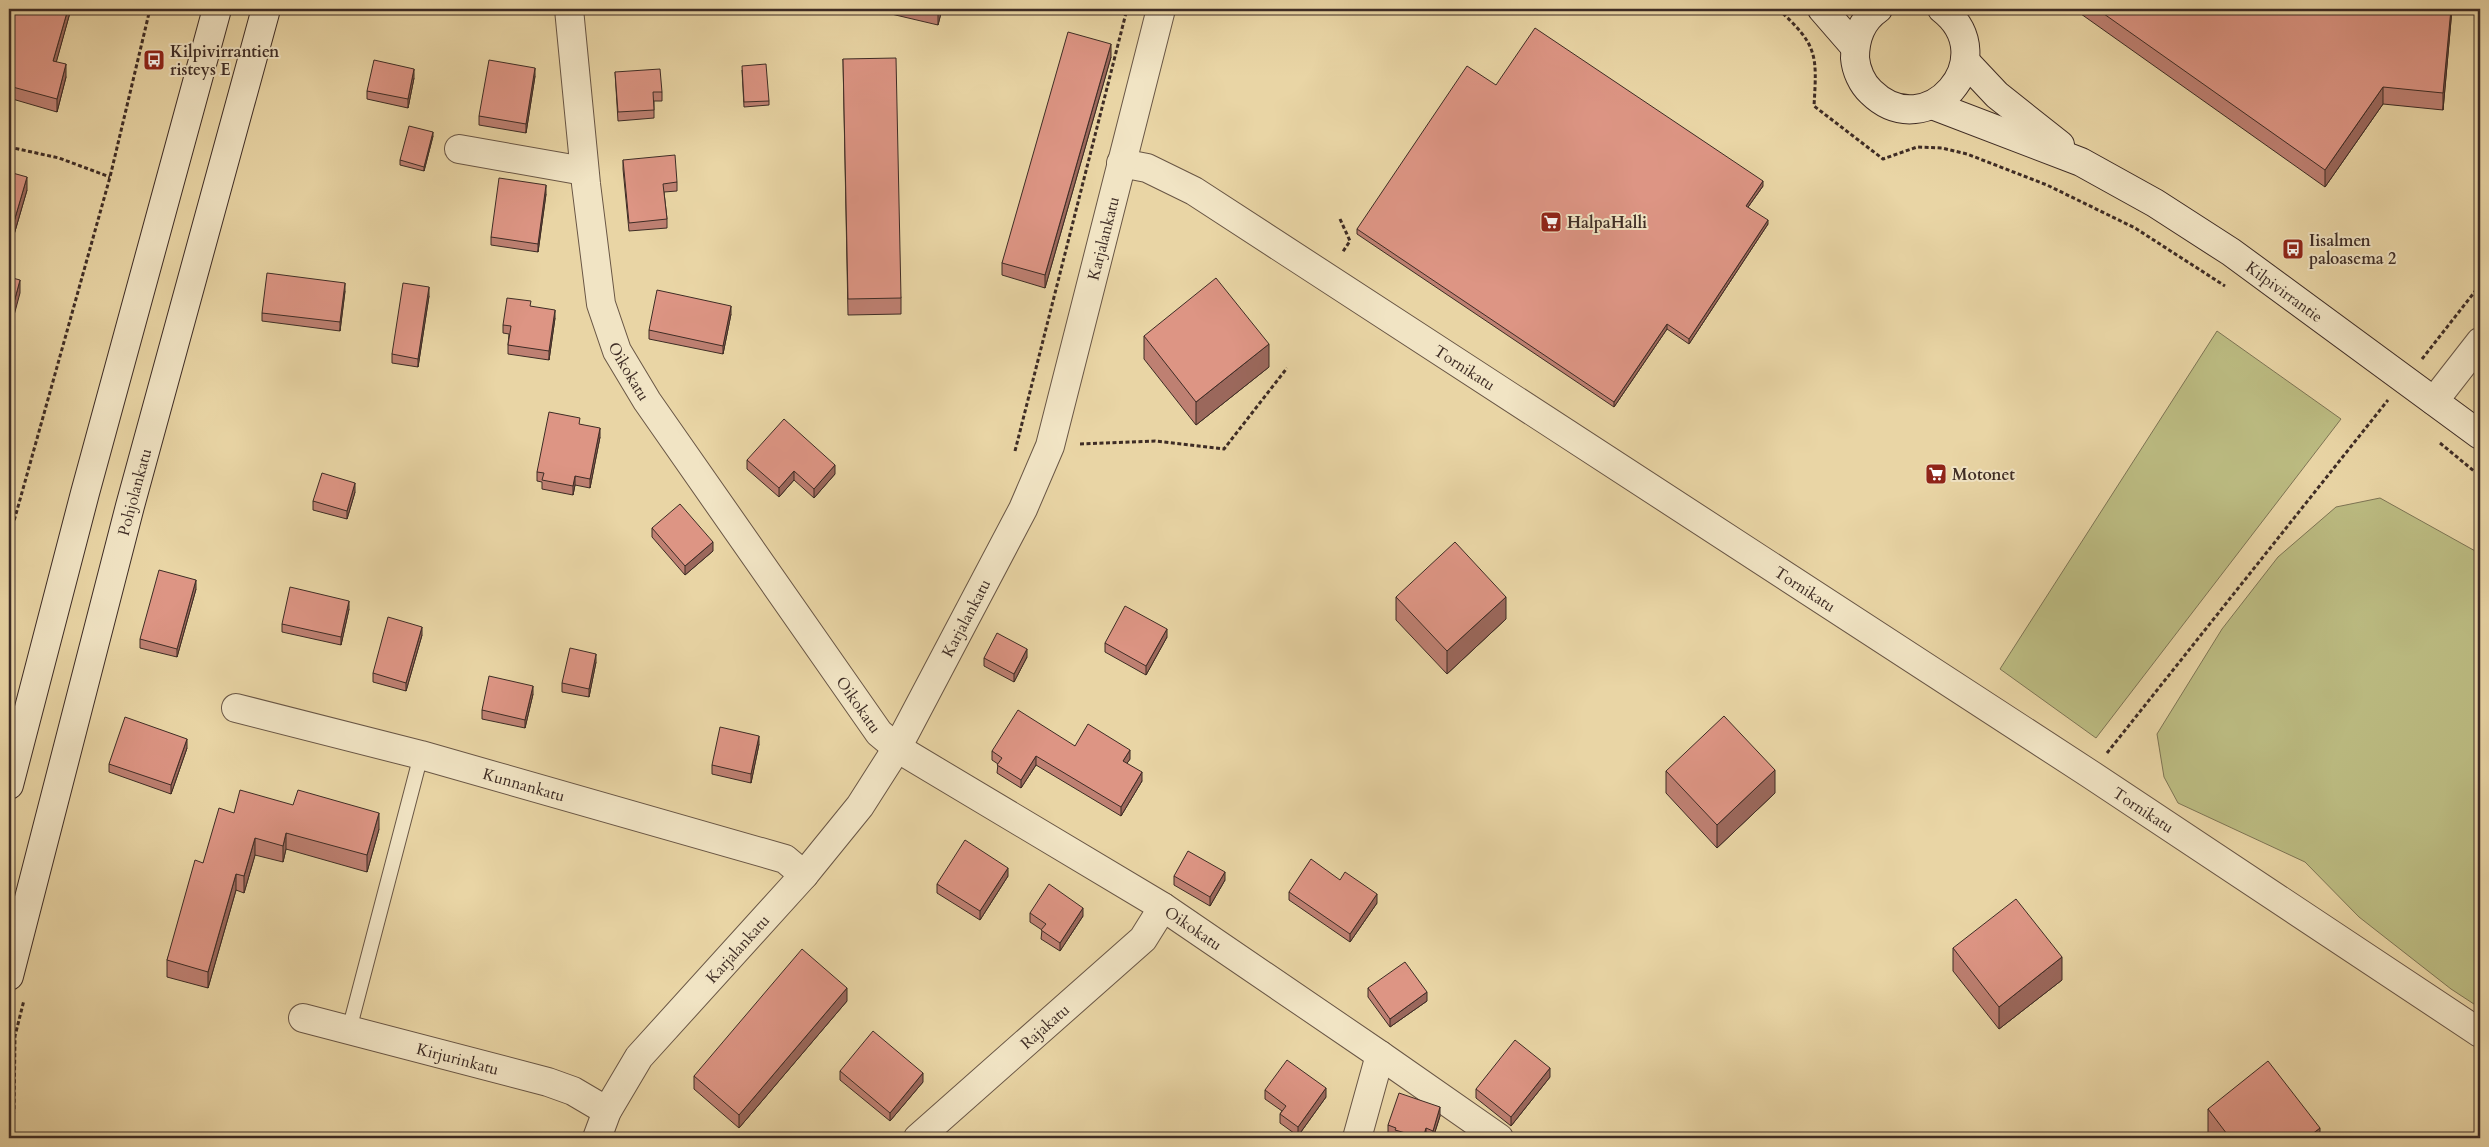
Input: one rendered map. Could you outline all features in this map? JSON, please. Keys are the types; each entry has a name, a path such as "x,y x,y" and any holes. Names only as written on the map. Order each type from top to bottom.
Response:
{"street":[{"path":"9,785 85,493 217,9"},
{"name":"Pohjolankatu","path":"9,976 130,506 266,9"},
{"name":"Oikokatu","path":"569,9 584,171 601,304 617,351 647,401 879,733 897,748 1163,907 1499,1138"},
{"name":"Karjalankatu","path":"597,1138 607,1111 639,1057 804,875 860,806 897,748 1024,509 1050,446 1161,9"},
{"path":"1822,9 1855,47"},
{"path":"1878,9 1866,20 1859,33 1855,47 1855,62 1859,75 1867,88 1877,98 1890,105 1918,109 1932,105 1944,97 1962,75 1965,61 1962,20 1954,20 1942,9"},
{"name":"Kilpivirrantie","path":"1965,61 1998,95 2081,162"},
{"name":"Kilpivirrantie","path":"1932,105 2081,162 2155,204 2231,252 2480,435"},
{"path":"459,149 584,171"},
{"name":"Tornikatu","path":"1121,163 1147,168 1194,191 2090,774 2480,1033"},
{"path":"2434,401 2480,342"},
{"name":"Kunnankatu","path":"236,708 421,755 785,859 804,875"},
{"name":"Rajakatu","path":"918,1138 1143,939 1163,907"},
{"name":"Kirjurinkatu","path":"303,1018 548,1082 573,1091 607,1111"},
{"path":"1357,1138 1380,1055"}],"lane":[{"path":"349,1030 421,755"}],"path":[{"path":"9,539 10,528 110,177 150,9"},
{"path":"1013,457 1128,9"},
{"path":"1778,9 1794,23 1809,43 1817,64 1814,106 1883,159 1917,147 1942,148 1967,154 2047,185 2134,228 2233,290"},
{"path":"9,147 59,158 110,177"},
{"path":"1326,277 1350,241 1340,219"},
{"path":"2090,774 2480,285"},
{"path":"1050,446 1155,441 1224,449 1287,368"},
{"path":"2380,396 2395,408"},
{"path":"2434,438 2480,476"}],"green space":[{"path":"2217,331 2341,419 2096,738 2000,669"},
{"path":"2380,498 2477,552 2480,557 2480,1008 2451,989 2359,917 2305,862 2178,803 2164,777 2157,734 2222,629 2278,557 2336,507"}],"building":[{"path":"9,9 68,9 53,61 66,64 57,99 9,86 9,39 12,28 9,27"},
{"path":"2097,9 2451,9 2443,93 2383,87 2325,170"},
{"name":"HalpaHalli","path":"1535,28 1763,181 1746,206 1768,220 1689,339 1667,324 1614,402 1357,229 1467,66 1496,85"},
{"path":"1068,32 1111,44 1045,275 1002,263"},
{"path":"896,58 901,298 848,299 843,59"},
{"path":"374,60 414,69 408,99 367,91"},
{"path":"489,60 535,68 526,124 479,116"},
{"path":"766,64 769,101 744,102 742,66"},
{"path":"660,69 662,92 653,92 654,110 618,112 615,72"},
{"path":"409,126 433,132 424,167 400,160"},
{"path":"675,155 677,182 663,184 667,219 629,223 623,160"},
{"path":"9,172 27,177 13,225 9,224"},
{"path":"499,178 546,185 538,244 491,237"},
{"path":"267,273 345,283 340,322 262,313"},
{"path":"9,277 20,280 9,321"},
{"path":"1216,278 1269,344 1196,402 1144,336"},
{"path":"403,283 429,287 418,359 392,354"},
{"path":"657,290 731,306 723,346 649,330"},
{"path":"507,298 531,301 530,306 555,310 549,351 508,345 511,326 503,325"},
{"path":"549,412 580,418 579,424 600,428 590,479 575,476 573,486 542,480 544,473 537,472"},
{"path":"784,419 835,465 814,489 794,471 779,488 747,460"},
{"path":"322,473 355,483 347,511 313,501"},
{"path":"680,504 713,542 685,566 652,528"},
{"path":"1455,542 1506,597 1447,651 1396,597"},
{"path":"159,570 196,580 177,649 140,639"},
{"path":"290,587 349,601 341,637 282,624"},
{"path":"1125,606 1167,629 1146,666 1105,643"},
{"path":"388,617 422,627 406,683 373,673"},
{"path":"997,633 1027,649 1014,674 984,658"},
{"path":"570,648 596,654 589,689 562,683"},
{"path":"489,676 533,686 525,720 482,710"},
{"path":"1018,710 1075,746 1088,724 1130,750 1123,761 1142,772 1121,807 1036,756 1021,780 997,765 1002,758 992,751"},
{"path":"1724,716 1775,770 1717,825 1666,771"},
{"path":"125,717 187,739 171,785 109,764"},
{"path":"720,727 759,736 751,774 712,765"},
{"path":"240,790 293,805 298,790 379,813 367,855 286,833 283,846 255,838 244,876 236,874 208,972 167,960 195,860 203,863 219,808 234,813"},
{"path":"965,840 1008,868 980,911 937,884"},
{"path":"1188,851 1225,872 1210,897 1174,876"},
{"path":"1311,859 1340,880 1345,872 1377,894 1350,934 1289,892"},
{"path":"1049,884 1083,908 1060,943 1041,930 1046,924 1030,913"},
{"path":"2016,899 2062,957 1999,1007 1953,948"},
{"path":"802,949 847,988 739,1115 694,1076"},
{"path":"1405,962 1427,992 1390,1019 1368,988"},
{"path":"873,1031 923,1073 890,1113 840,1071"},
{"path":"1515,1040 1550,1068 1511,1117 1476,1089"},
{"path":"1287,1060 1326,1088 1298,1127 1280,1114 1286,1106 1265,1090"},
{"path":"2268,1061 2320,1128 2307,1138 2230,1138 2208,1109"},
{"path":"1399,1093 1440,1107 1433,1131 1426,1128 1423,1138 1395,1130 1396,1128 1388,1125"}],"place":[{"name":"Kilpivirrantien risteys E","path":"154,60"},
{"name":"HalpaHalli","path":"1551,222"},
{"name":"Iisalmen paloasema 2","path":"2293,249"},
{"name":"Motonet","path":"1936,474"}]}
